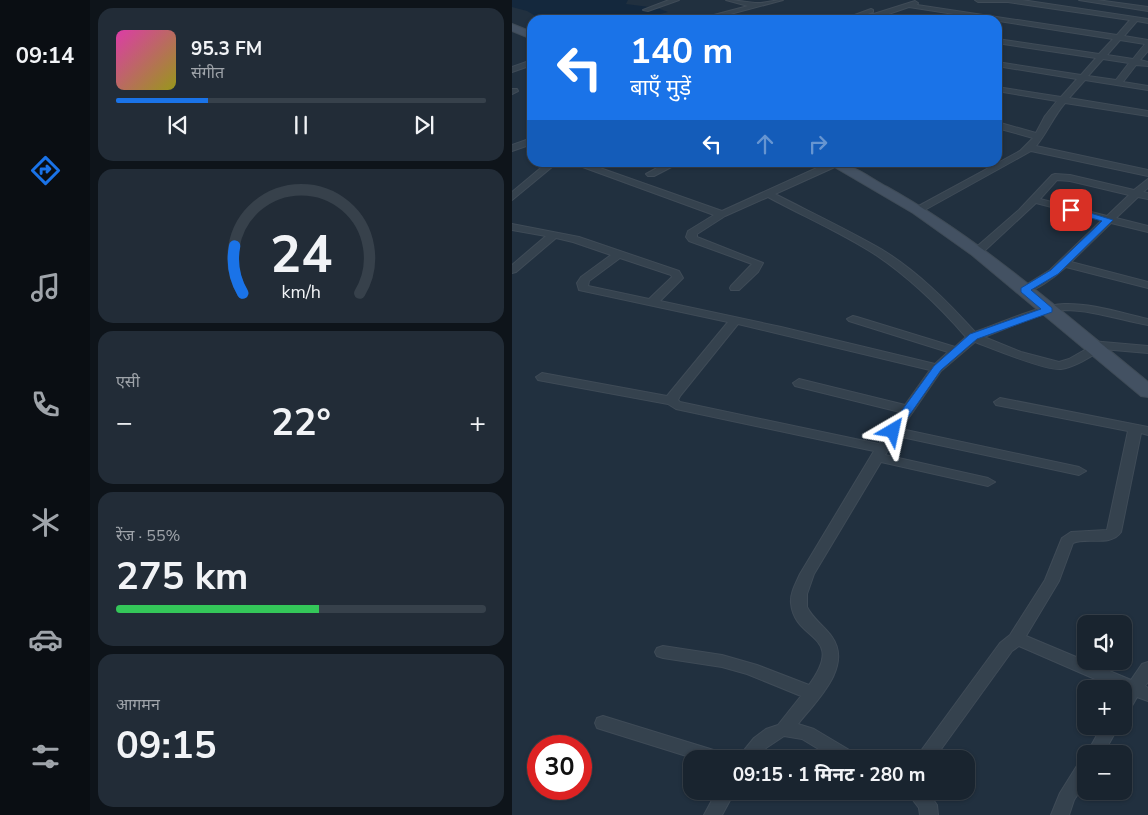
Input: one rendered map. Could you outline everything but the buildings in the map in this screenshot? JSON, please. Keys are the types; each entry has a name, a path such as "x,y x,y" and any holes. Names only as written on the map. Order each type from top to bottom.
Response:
{"street":[{"path":"654,0 666,3"},
{"path":"646,10 676,0"},
{"path":"729,0 755,6"},
{"path":"719,15 780,0"},
{"path":"872,15 900,0"},
{"path":"876,15 922,0"},
{"path":"978,0 1008,0 1148,21"},
{"path":"1082,0 1148,9"},
{"path":"907,5 971,15"},
{"path":"1002,164 1031,148 1040,137 1047,119 1135,19"},
{"path":"1002,20 1148,44 1117,84"},
{"path":"512,27 527,34"},
{"path":"1002,41 1148,64"},
{"path":"512,70 527,64"},
{"path":"1002,65 1148,88"},
{"path":"1002,90 1148,114"},
{"path":"1002,126 1040,137"},
{"path":"512,140 527,134"},
{"path":"512,148 527,143"},
{"path":"1031,148 1148,173"},
{"path":"512,197 548,167"},
{"path":"587,167 722,214"},
{"path":"651,174 666,167"},
{"path":"735,288 754,270 758,263 690,236 692,233 722,214 824,167"},
{"path":"840,167 918,210 977,252 1148,392"},
{"path":"918,210 996,167"},
{"path":"977,252 1034,200 1051,179 1059,176 1148,196"},
{"path":"1025,290 1054,272 1148,182"},
{"path":"767,193 878,252 909,274 942,302 973,337 991,345 1059,366 1073,362 1094,346 1148,350"},
{"path":"1034,200 1108,220 1148,228"},
{"path":"512,227 554,234 678,275 676,281 652,302"},
{"path":"512,270 554,234"},
{"path":"617,255 585,279 582,283 583,288 736,320 937,368"},
{"path":"1064,262 1148,285"},
{"path":"785,728 829,666 832,653 827,642 809,622 799,607 799,593 807,574 879,453 937,368 973,337 1048,310 1074,308 1148,322"},
{"path":"853,319 956,351"},
{"path":"672,401 674,395 736,320"},
{"path":"542,377 672,401 687,408 879,453 988,482"},
{"path":"800,383 908,410"},
{"path":"931,750 1006,647 1016,639 1052,580 1068,542 1072,537 1109,535 1114,532 1141,430 1000,402"},
{"path":"893,431 1079,471"},
{"path":"1016,639 1034,644 1141,692 1148,668"},
{"path":"663,652 722,661 751,669 811,693"},
{"path":"602,723 690,750"},
{"path":"755,750 773,731 785,728 805,733 834,750"},
{"path":"1060,815 1066,798 1077,780"},
{"path":"714,815 722,800"},
{"path":"923,800 928,805 930,815"}],"water":[{"path":"512,0 628,0 626,4 657,8 668,12 656,15 534,15 512,7"}],"route":[{"path":"893,431 937,368 973,337 1048,310 1025,290 1054,272 1108,220 1071,210"}]}
